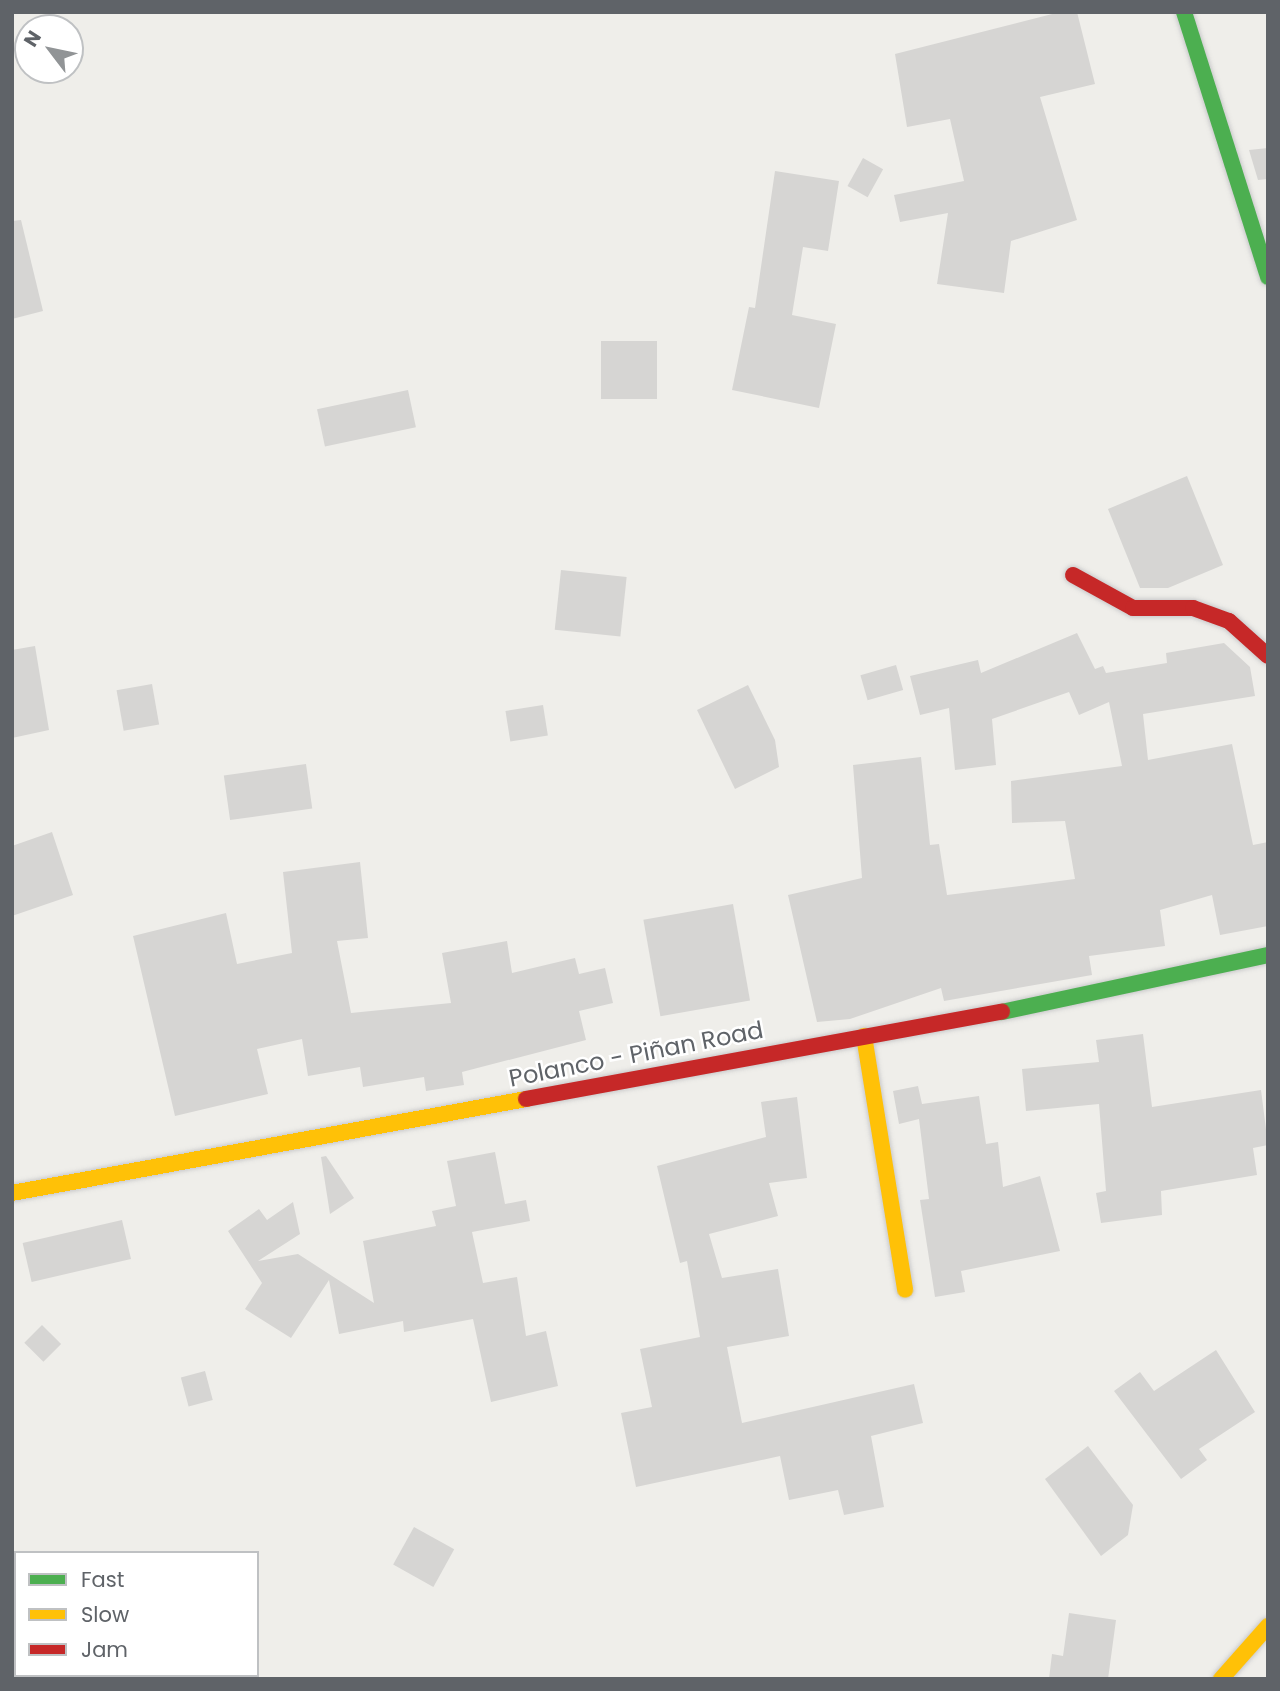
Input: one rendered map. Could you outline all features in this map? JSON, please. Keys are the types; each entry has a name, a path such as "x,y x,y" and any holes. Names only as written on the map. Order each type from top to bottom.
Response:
{"main road":[{"path":"1184,12 1268,277"},
{"path":"1073,575 1133,608 1193,608 1229,621 1268,656"},
{"name":"Polanco - Piñan Road","path":"12,1193 1105,993 1268,955"},
{"path":"864,1035 905,1290"},
{"path":"1221,1679 1268,1626"}],"building":[{"path":"1060,12 1077,12 1095,84 1040,97 1077,220 1011,241 1004,293 937,284 948,213 900,222 894,195 964,181 950,119 907,127 895,54"},
{"path":"1268,148 1268,179 1258,180 1249,150"},
{"path":"863,158 883,169 868,197 847,186"},
{"path":"775,171 839,181 828,251 803,247 792,315 836,324 819,408 732,390 749,307 755,308"},
{"path":"21,220 43,311 12,319 12,221"},
{"path":"601,341 657,341 657,399 601,399"},
{"path":"408,390 416,427 325,447 317,409"},
{"path":"1187,476 1223,565 1168,588 1140,588 1108,509"},
{"path":"561,570 627,577 620,637 555,630"},
{"path":"1077,633 1095,669 1103,666 1106,673 1167,663 1166,653 1224,643 1250,667 1255,696 1143,714 1148,760 1232,744 1253,845 1268,842 1268,926 1220,935 1212,895 1160,910 1165,946 1089,956 1092,975 944,1001 941,988 850,1019 817,1022 788,895 862,878 853,765 921,757 930,845 939,844 947,895 1075,879 1065,821 1012,823 1011,781 1122,766 1109,702 1079,715 1069,692 992,719 996,765 955,770 949,708 920,715 910,676 978,660 981,673"},
{"path":"35,646 49,730 12,738 12,650"},
{"path":"896,665 903,690 868,700 860,675"},
{"path":"152,684 159,724 124,731 117,690"},
{"path":"748,685 775,740 779,767 735,789 697,710"},
{"path":"543,705 548,736 510,742 505,711"},
{"path":"306,764 312,809 230,820 224,776"},
{"path":"52,832 73,895 12,916 12,846"},
{"path":"360,862 368,938 337,941 351,1013 451,1003 442,953 507,941 512,973 575,958 579,974 605,968 613,1003 579,1011 586,1040 462,1072 464,1085 426,1091 424,1077 363,1087 360,1067 308,1076 302,1039 257,1049 268,1094 175,1116 133,936 226,913 237,964 292,953 283,872"},
{"path":"733,904 750,1001 660,1016 643,920"},
{"path":"1143,1034 1152,1107 1261,1090 1268,1145 1253,1148 1257,1175 1161,1191 1162,1215 1101,1223 1096,1193 1106,1191 1099,1104 1026,1111 1022,1069 1099,1062 1096,1040"},
{"path":"918,1086 922,1104 979,1096 986,1144 998,1142 1003,1187 1040,1176 1060,1251 961,1271 965,1292 935,1297 920,1200 929,1199 919,1119 899,1124 893,1091"},
{"path":"797,1097 807,1178 769,1183 778,1216 709,1234 722,1278 778,1269 789,1336 727,1347 742,1423 914,1384 923,1423 871,1436 884,1507 844,1515 838,1490 789,1500 780,1456 636,1487 621,1413 652,1407 640,1349 700,1337 687,1261 680,1263 657,1166 766,1137 761,1102"},
{"path":"495,1152 505,1204 526,1200 530,1221 472,1232 483,1283 517,1277 526,1336 546,1331 558,1386 491,1402 473,1319 404,1332 403,1321 339,1334 329,1280 291,1338 245,1309 262,1283 228,1231 259,1209 267,1220 293,1202 300,1234 258,1261 298,1254 374,1303 363,1241 436,1226 432,1211 456,1206 447,1161"},
{"path":"326,1156 354,1198 330,1214 321,1157"},
{"path":"122,1220 131,1259 32,1282 23,1243"},
{"path":"42,1325 61,1344 43,1362 24,1343"},
{"path":"1216,1350 1255,1412 1199,1449 1207,1460 1181,1479 1114,1391 1140,1372 1154,1391"},
{"path":"205,1371 213,1400 189,1406 181,1377"},
{"path":"1088,1446 1133,1505 1128,1535 1101,1556 1045,1479"},
{"path":"414,1527 454,1549 433,1587 393,1565"},
{"path":"1069,1613 1116,1620 1108,1679 1049,1679 1052,1654 1063,1656"}],"traffic: fast":[{"path":"1184,12 1268,277"},
{"path":"1002,1012 1268,955"}],"traffic: slow":[{"path":"864,1036 905,1290"},
{"path":"12,1193 526,1099"},
{"path":"1221,1679 1268,1626"}],"traffic: jam":[{"path":"1073,575 1133,608 1193,608 1229,621 1268,656"},
{"path":"526,1099 1002,1012"}]}
